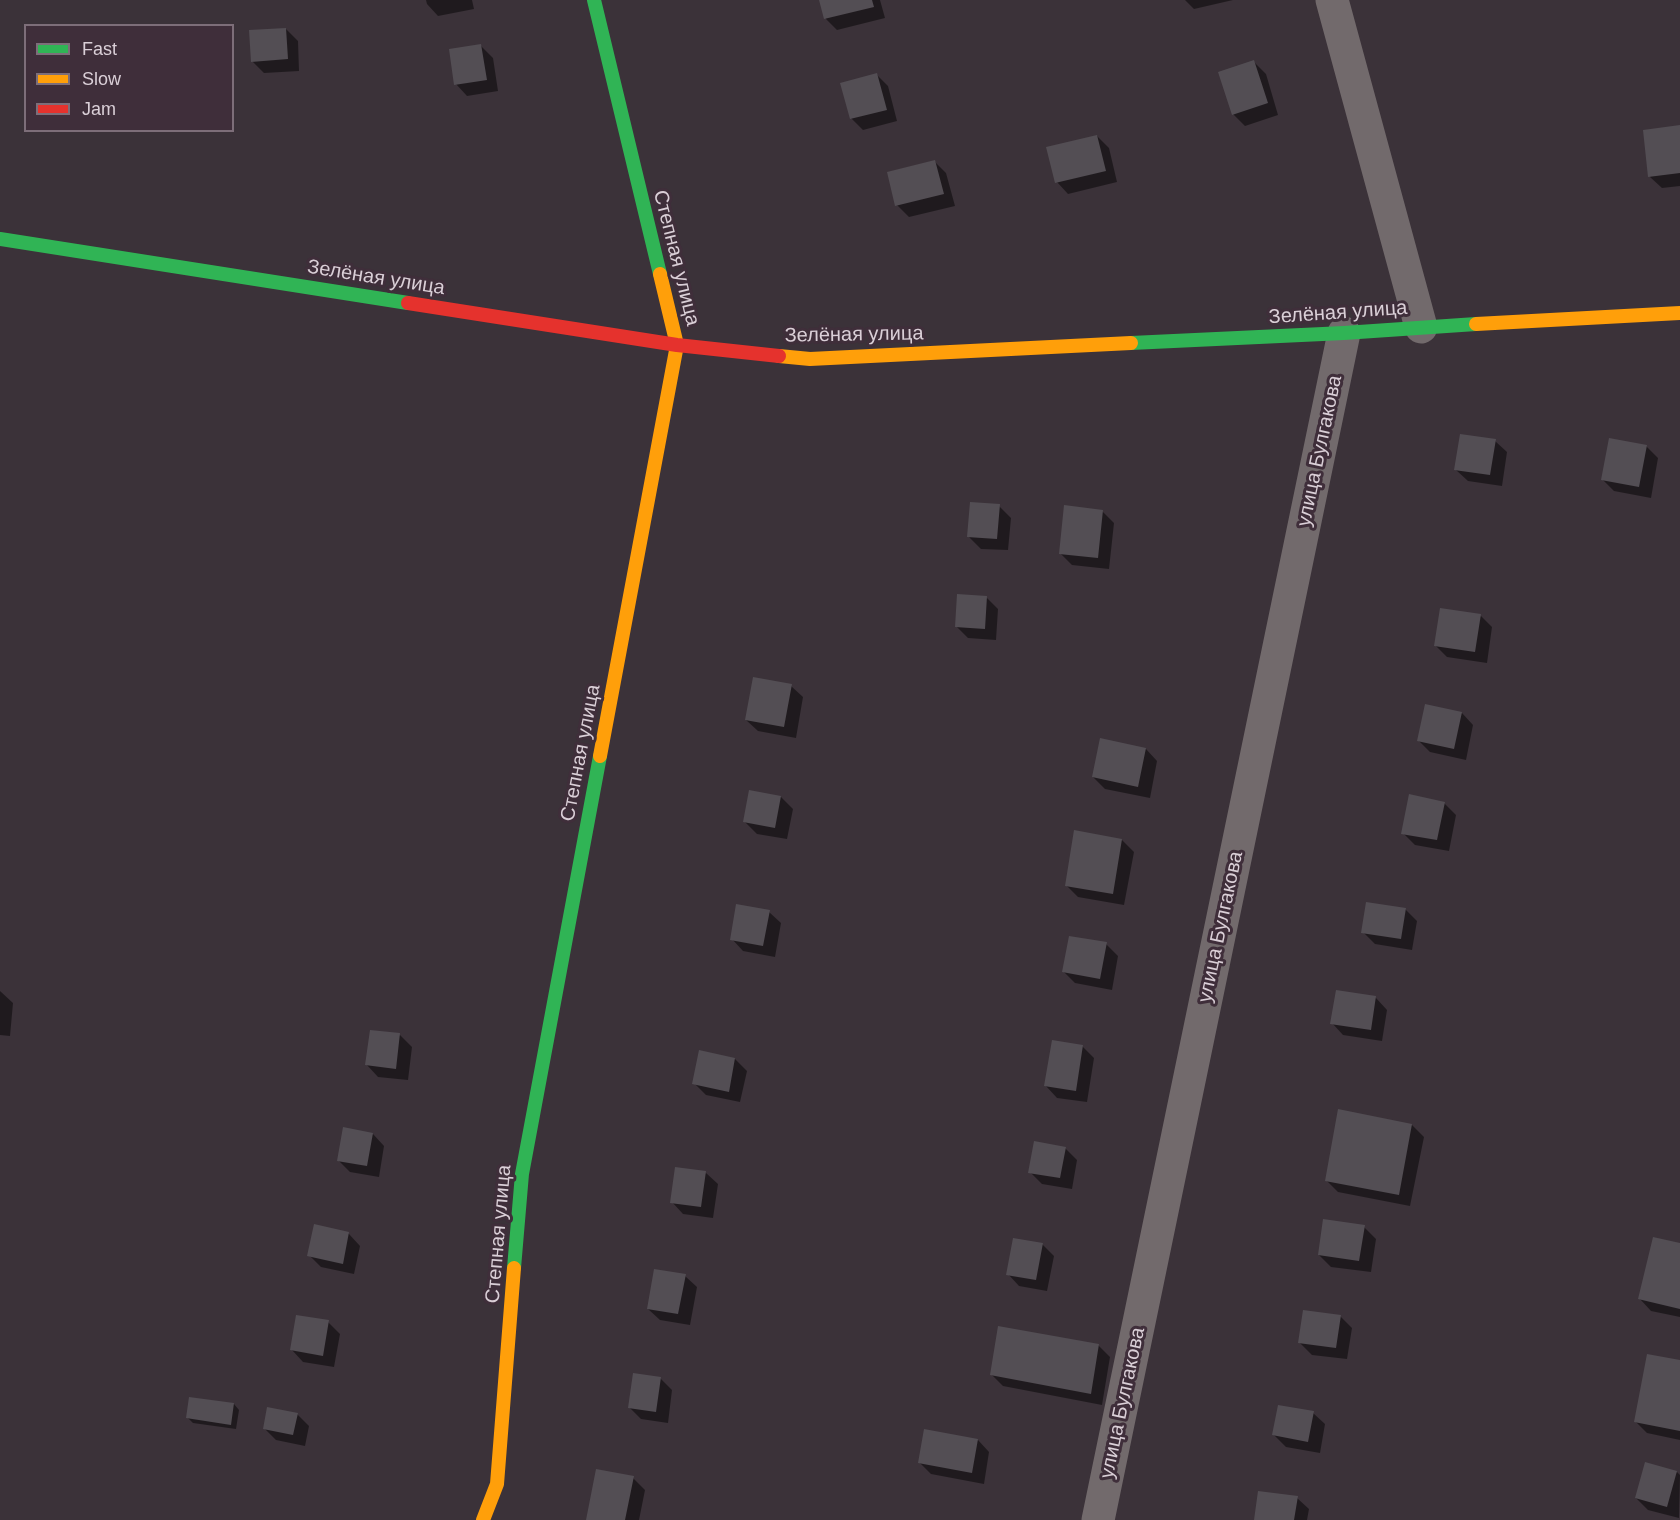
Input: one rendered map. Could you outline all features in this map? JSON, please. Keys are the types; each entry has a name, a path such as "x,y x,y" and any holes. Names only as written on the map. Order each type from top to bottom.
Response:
{"street":[{"name":"Степная улица","path":"483,1520 497,1484 522,1174 677,345 594,0"},
{"path":"1332,0 1421,327"},
{"name":"Зелёная улица","path":"0,239 677,345 810,359 1344,333 1680,313"},
{"name":"улица Булгакова","path":"1098,1520 1344,333"}],"building":[{"path":"819,0 872,0 874,7 824,19"},
{"path":"286,28 288,59 251,62 249,30"},
{"path":"481,44 487,80 454,85 449,49"},
{"path":"1254,60 1268,103 1232,115 1218,72"},
{"path":"877,73 887,110 850,119 840,83"},
{"path":"1680,125 1680,173 1648,177 1643,130"},
{"path":"1097,135 1106,171 1055,183 1046,147"},
{"path":"935,160 944,194 895,206 887,172"},
{"path":"1460,434 1496,439 1490,475 1454,470"},
{"path":"1609,438 1647,445 1639,487 1601,480"},
{"path":"970,502 1000,504 997,539 967,537"},
{"path":"1064,505 1103,510 1098,558 1059,554"},
{"path":"957,594 987,596 985,629 955,627"},
{"path":"1440,608 1481,614 1475,652 1434,646"},
{"path":"753,677 792,684 784,727 745,720"},
{"path":"1425,704 1462,712 1454,749 1417,741"},
{"path":"1100,738 1146,748 1138,787 1092,777"},
{"path":"749,790 781,796 775,828 743,822"},
{"path":"1409,794 1445,802 1437,840 1401,834"},
{"path":"1074,830 1122,839 1113,894 1065,886"},
{"path":"1366,902 1406,908 1401,939 1361,933"},
{"path":"736,904 770,910 763,946 730,940"},
{"path":"1069,936 1107,942 1100,979 1062,972"},
{"path":"1336,990 1376,996 1371,1030 1330,1024"},
{"path":"370,1030 400,1033 396,1069 365,1065"},
{"path":"1052,1040 1083,1045 1076,1091 1044,1086"},
{"path":"699,1050 735,1058 729,1092 692,1084"},
{"path":"1338,1109 1412,1124 1399,1195 1325,1181"},
{"path":"343,1127 373,1133 367,1166 337,1161"},
{"path":"1034,1141 1066,1147 1060,1178 1028,1173"},
{"path":"675,1167 706,1171 701,1207 670,1203"},
{"path":"1323,1219 1365,1225 1359,1261 1318,1255"},
{"path":"314,1224 349,1232 343,1264 307,1256"},
{"path":"1653,1237 1680,1243 1680,1309 1638,1299"},
{"path":"1013,1238 1043,1243 1036,1280 1006,1275"},
{"path":"654,1269 686,1274 678,1314 647,1309"},
{"path":"1303,1310 1341,1315 1336,1348 1298,1343"},
{"path":"296,1315 329,1320 323,1356 290,1350"},
{"path":"998,1326 1099,1344 1091,1394 990,1375"},
{"path":"1647,1354 1680,1360 1680,1431 1634,1422"},
{"path":"633,1373 661,1377 656,1412 628,1408"},
{"path":"189,1397 234,1403 231,1425 186,1418"},
{"path":"1278,1405 1314,1411 1308,1442 1272,1435"},
{"path":"267,1407 298,1413 293,1435 263,1429"},
{"path":"924,1429 978,1439 972,1473 918,1463"},
{"path":"1645,1462 1677,1471 1667,1507 1635,1498"},
{"path":"596,1469 634,1476 625,1520 586,1520"},
{"path":"1258,1491 1298,1496 1294,1520 1254,1520"}],"traffic: fast":[{"path":"594,0 660,274"},
{"path":"0,239 408,303"},
{"path":"1131,343 1476,324"},
{"path":"514,1268 522,1174 600,756"}],"traffic: slow":[{"path":"600,756 677,345 660,274"},
{"path":"1476,324 1680,313"},
{"path":"779,356 810,359 1131,343"},
{"path":"483,1520 497,1484 514,1268"}],"traffic: jam":[{"path":"408,303 677,345 779,356"}]}
